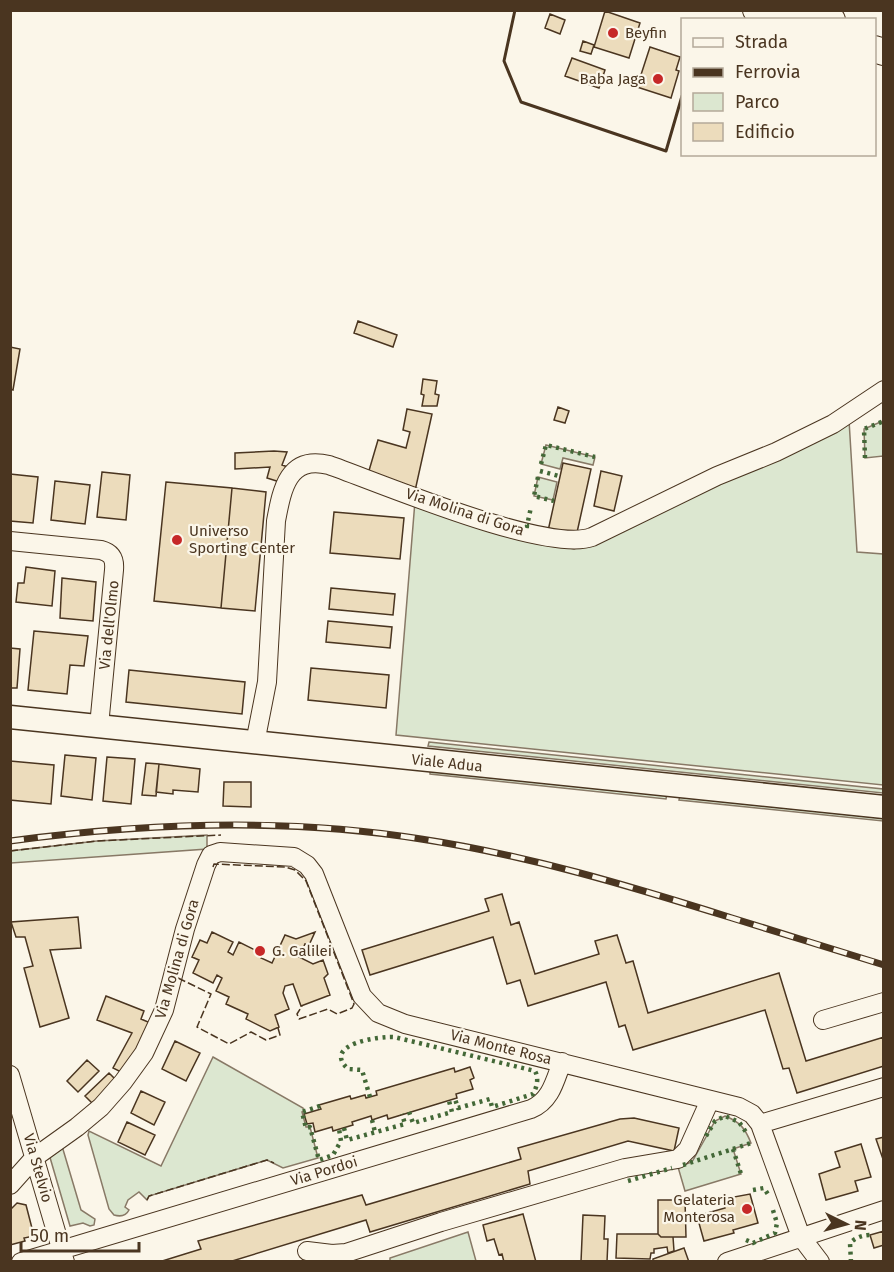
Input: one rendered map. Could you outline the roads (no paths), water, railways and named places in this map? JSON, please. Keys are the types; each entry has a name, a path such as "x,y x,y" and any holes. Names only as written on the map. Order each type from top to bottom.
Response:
{"highway":[{"path":"756,10 778,18"},
{"path":"804,10 826,18"}],"main road":[{"name":"Viale Adua","path":"10,717 884,807"}],"street":[{"name":"Via Molina di Gora","path":"255,743 267,682 276,520 288,479 292,472 301,465 316,462 329,465 502,526 554,538 581,540 592,537 717,476 776,452 833,424 884,390"},
{"name":"Via dell'Olmo","path":"10,541 101,550 112,556 114,570 99,726"},
{"name":"Via Monte Rosa","path":"211,855 220,852 290,856 307,865 316,878 360,991 378,1013 405,1024 745,1110 752,1114 760,1124"},
{"name":"Via Molina di Gora","path":"10,1185 35,1157 101,1107 144,1053 164,1010 185,929 211,855"},
{"path":"823,1020 884,1002"},
{"name":"Via Pordoi","path":"21,1262 63,1255 536,1107 550,1093 562,1062"},
{"name":"Via Stelvio","path":"10,1076 15,1108 35,1157 63,1255"},
{"path":"820,1262 801,1237 760,1124 884,1087"},
{"path":"307,1251 346,1253 441,1222 604,1174 641,1164 678,1159 688,1149 710,1100"},
{"path":"727,1262 884,1210"}],"railway":[{"path":"10,841 112,830 216,825 319,828 421,839 500,854 578,873 655,894 884,965"}],"place":[{"name":"Beyfin","path":"613,33"},
{"name":"Baba Jaga","path":"658,79"},
{"name":"Universo Sporting Center","path":"177,540"},
{"name":"G. Galilei","path":"260,951"},
{"name":"Gelateria Monterosa","path":"747,1209"}]}
